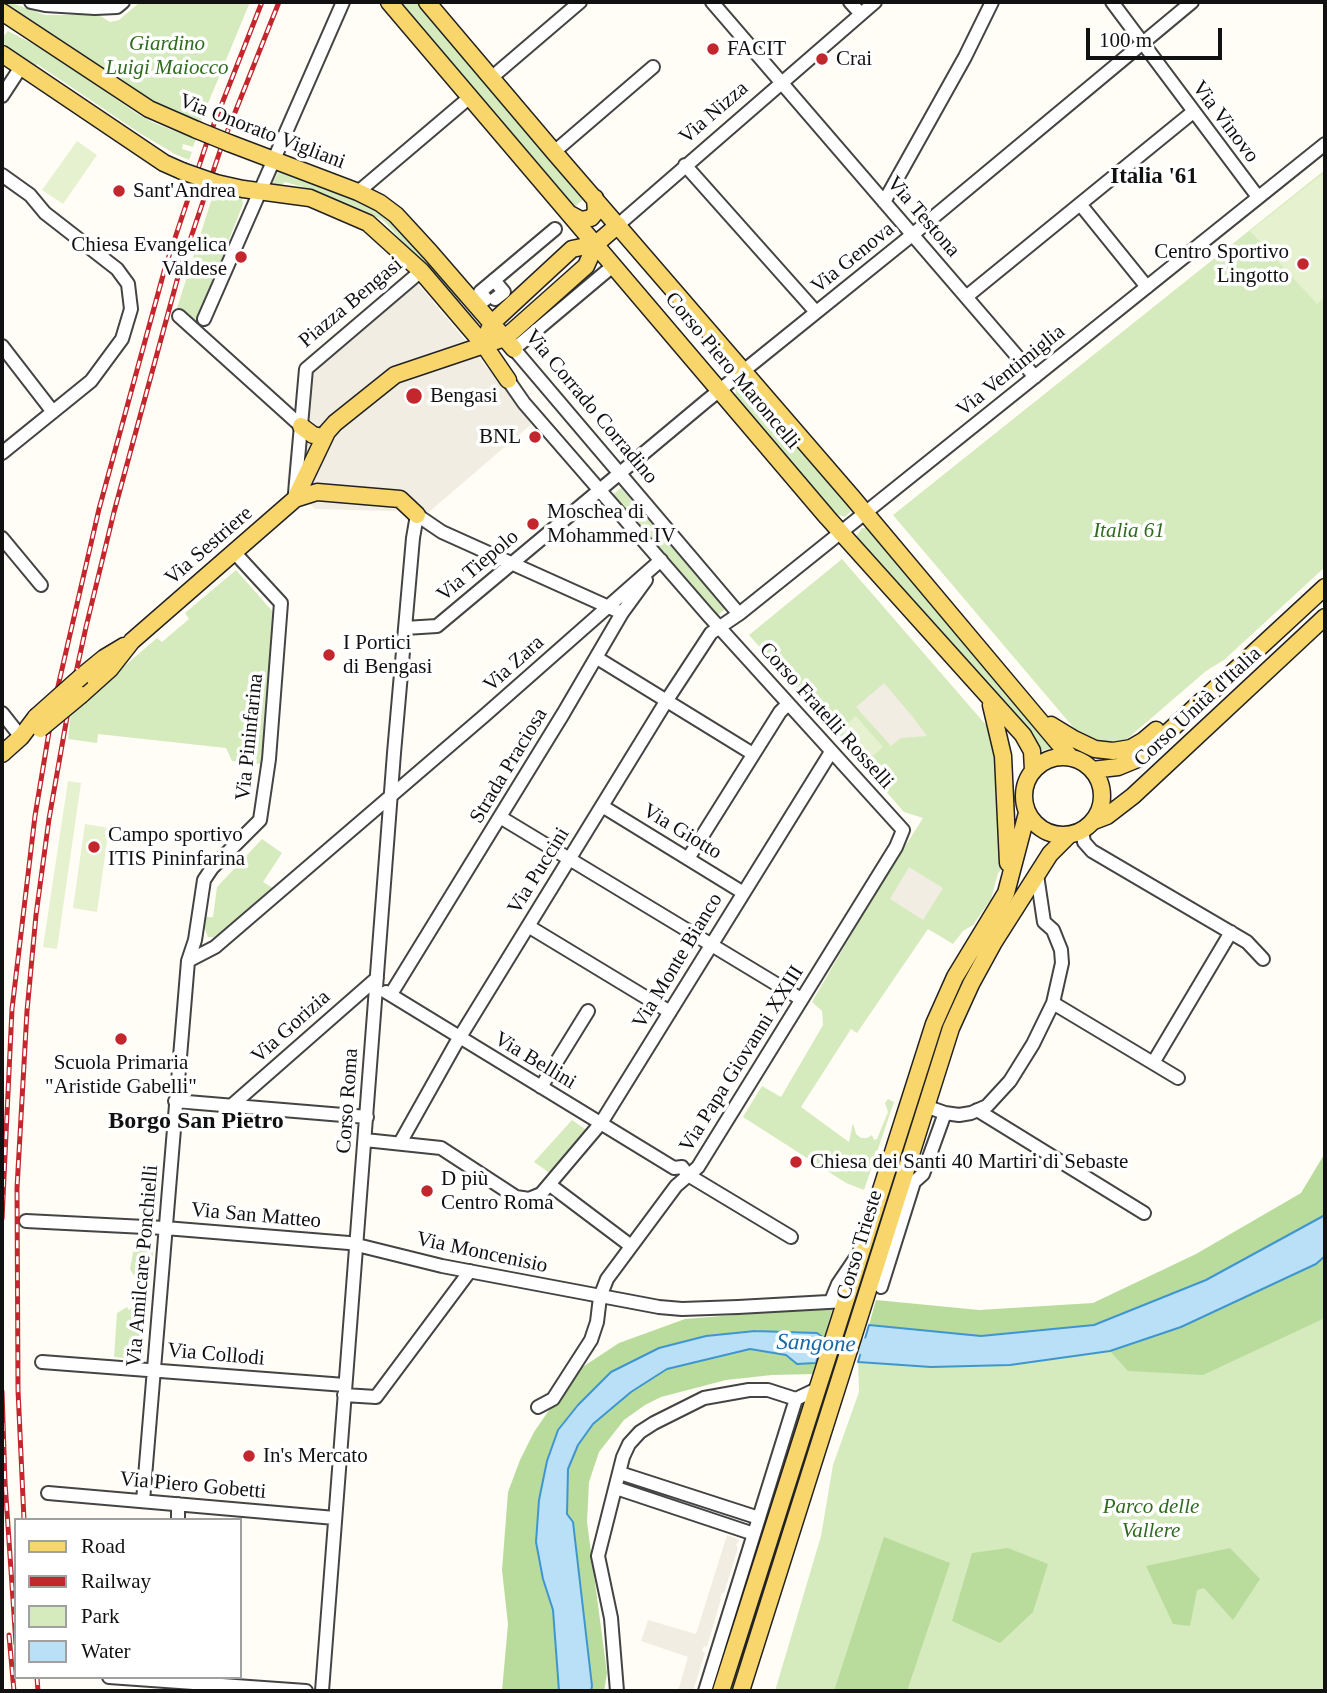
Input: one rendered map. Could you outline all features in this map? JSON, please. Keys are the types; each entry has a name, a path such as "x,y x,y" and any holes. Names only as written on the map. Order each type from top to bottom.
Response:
{"main road":[{"name":"Corso Piero Maroncelli","path":"389,2 841,532 1030,743 1033,770"},
{"name":"Corso Piero Maroncelli","path":"426,2 744,371 1071,758"},
{"name":"Via Onorato Vigliani","path":"2,12 149,109 380,203 396,215 430,252"},
{"path":"2,54 164,163 216,183 310,198 353,215 382,234 421,271"},
{"path":"570,214 581,220 591,218 596,212 595,198"},
{"name":"Via Nizza","path":"596,244 572,249 492,323 484,345 509,344 586,266 596,244 618,225"},
{"name":"Piazza Bengasi","path":"430,252 492,323"},
{"name":"Piazza Bengasi","path":"421,271 484,345 508,380"},
{"name":"Via Corrado Corradino","path":"492,323 509,344"},
{"path":"495,361 509,344"},
{"path":"508,380 509,344"},
{"path":"295,499 324,436 335,423 396,375 484,345"},
{"path":"301,426 313,435 324,436"},
{"name":"Via Sestriere","path":"2,754 38,723 81,695 110,668 132,641 295,499 317,492 400,499 417,515"},
{"name":"Corso Unità d'Italia","path":"1092,770 1118,767 1140,758 1325,587"},
{"name":"Corso Unità d'Italia","path":"1081,829 1107,816 1133,796 1325,617"},
{"name":"Via Sestriere","path":"38,723 82,676 104,658 132,641"},
{"path":"1030,708 1074,740 1113,751 1131,748 1143,741 1203,688 1224,680"},
{"path":"989,699 1003,756 1009,857 1006,893"},
{"path":"1056,758 1071,758 1092,770 1098,778 1102,794 1100,811 1081,829 1060,836 1044,831 1027,813 1024,789 1033,770 1044,762 1056,758"},
{"name":"Corso Trieste","path":"721,1691 817,1385 839,1306 862,1250 934,1024 955,977 1006,893 1027,813"},
{"name":"Corso Trieste","path":"741,1691 951,1028 971,984 1050,854 1081,829"}],"street":[{"path":"31,2 95,8 117,7 123,2"},
{"path":"204,319 343,2"},
{"path":"491,78 580,2"},
{"name":"Via Testona","path":"712,2 783,81 1035,377"},
{"path":"850,2 861,14"},
{"name":"Via Nizza","path":"618,225 875,2"},
{"path":"884,202 965,57 992,2"},
{"name":"Via Vinovo","path":"1111,2 1258,197"},
{"name":"Via Genova","path":"536,542 1192,2"},
{"path":"2,96 21,67"},
{"path":"554,152 653,67"},
{"path":"358,192 471,97"},
{"path":"966,297 1193,112"},
{"name":"Via Ventimiglia","path":"721,628 1325,144"},
{"path":"685,165 816,312"},
{"path":"2,175 30,195 45,213 117,269 128,284 131,309 122,339 91,381 2,453"},
{"path":"1080,204 1147,287"},
{"path":"486,298 494,280 555,229"},
{"name":"Via Nizza","path":"509,344 614,265"},
{"name":"Piazza Bengasi","path":"295,499 306,369 421,271"},
{"path":"179,316 301,426"},
{"name":"Via Corrado Corradino","path":"509,344 739,614"},
{"path":"2,346 53,412"},
{"path":"508,380 524,403 721,628"},
{"path":"417,515 442,532 622,613"},
{"name":"Corso Roma","path":"322,1691 404,628 417,515"},
{"path":"2,538 41,585"},
{"name":"Via Tiepolo","path":"404,628 437,626 536,542"},
{"name":"Via Pininfarina","path":"188,961 195,940 204,880 212,868 260,820 269,759 281,603 234,552"},
{"name":"Via Zara","path":"391,795 661,561"},
{"name":"Strada Praciosa","path":"391,994 622,613 661,561"},
{"name":"Via Puccini","path":"400,1143 460,1038 667,700 710,633 721,628"},
{"name":"Corso Fratelli Rosselli","path":"721,628 903,830"},
{"path":"597,658 753,754"},
{"path":"688,857 780,712 788,704"},
{"path":"2,713 21,737"},
{"name":"Via Monte Bianco","path":"550,1185 601,1123 831,752"},
{"path":"188,961 215,947 391,795"},
{"name":"Via Giotto","path":"602,806 742,892"},
{"path":"500,817 801,999"},
{"path":"1081,829 1084,842 1092,851 1247,942 1263,959"},
{"name":"Via Papa Giovanni XXIII","path":"600,1297 607,1279 682,1172 698,1167 896,847 903,830"},
{"path":"925,1106 959,1115 977,1110 997,1097 1033,1044 1053,1003 1062,963 1061,950 1053,930 1044,922 1037,875"},
{"path":"528,926 670,1012"},
{"path":"1153,1062 1231,932"},
{"name":"Via Amilcare Ponchielli","path":"143,1501 188,961"},
{"name":"Via Bellini","path":"376,983 460,1038 791,1237"},
{"name":"Via Gorizia","path":"231,1106 376,983"},
{"path":"1053,1003 1178,1078"},
{"path":"541,1087 588,1011"},
{"path":"175,1101 367,1117"},
{"path":"977,1110 1144,1213"},
{"path":"881,1287 914,1182 922,1174 945,1113"},
{"path":"365,1139 441,1148 516,1197 534,1198 550,1185 631,1245"},
{"name":"Via San Matteo","path":"26,1221 165,1228 349,1243 356,1246"},
{"name":"Via Moncenisio","path":"356,1246 600,1297 682,1309 839,1306"},
{"name":"Via Collodi","path":"42,1362 154,1370 344,1390 376,1397 470,1271"},
{"path":"538,1407 553,1398 591,1340 597,1322 600,1297"},
{"path":"705,1691 796,1399 817,1385"},
{"path":"617,1691 611,1618 598,1556 629,1444 654,1423 704,1398 749,1390 768,1390 796,1399"},
{"path":"620,1473 759,1518"},
{"path":"616,1488 754,1534"},
{"name":"Via Piero Gobetti","path":"48,1493 335,1518"},
{"path":"178,1504 178,1518"},
{"path":"128,1679 306,1691"}],"green space":[{"name":"Giardino Luigi Maiocco","path":"2,2 45,15 99,15 110,22 119,20 140,2 250,2 197,130 2,12"},
{"path":"397,2 419,2 585,198 573,208"},
{"path":"8,31 49,52 136,113 196,139 193,147 183,144 182,149 192,152 189,160 141,134 37,64 34,68 7,50 2,38"},
{"path":"77,141 97,155 63,204 42,190"},
{"path":"279,170 368,204 384,214 463,299 458,303 383,220 317,191 285,182 281,186 272,185"},
{"name":"Italia 61","path":"1325,170 1325,567 1224,660 1206,671 1127,739 1102,744 1079,734 893,515"},
{"name":"Centro Sportivo Lingotto","path":"1325,172 1325,297 1317,304 1250,231"},
{"path":"218,188 241,194 243,204 197,321 177,308 212,198 215,198"},
{"path":"743,384 748,386 849,503 850,512 845,517 836,514 735,396 736,388"},
{"path":"621,488 725,609 716,617 611,496"},
{"path":"862,528 868,528 1056,747 1037,752 860,543 856,537"},
{"path":"842,559 986,725 995,752 1005,866 998,873 991,899 973,925 963,931 953,944 928,929 857,1033 851,1029 801,1107 849,1142 853,1123 856,1134 861,1138 872,1135 874,1140 877,1139 888,1112 885,1103 888,1099 894,1102 864,1190 846,1183 743,1117 762,1086 781,1097 823,1025 822,1011 812,1002 923,818 904,812 749,635"},
{"path":"236,570 274,613 262,764 232,761 226,748 98,734 97,743 68,739 71,712 157,638 162,642 189,619 185,613"},
{"path":"856,716 883,747 868,761 840,730"},
{"path":"68,781 81,783 57,949 43,947"},
{"path":"85,824 109,828 97,912 73,908"},
{"path":"262,839 282,853 263,882 273,888 215,937 208,937 205,917 213,917 217,887"},
{"path":"572,1120 588,1131 551,1174 534,1162"},
{"path":"1325,1153 1325,1215 1206,1280 1094,1325 981,1336 869,1325 876,1300 979,1310 1093,1303 1196,1254 1301,1193"},
{"path":"135,1242 154,1243 143,1360 114,1357 117,1313 127,1307 129,1310 146,1295 130,1269"},
{"name":"Parco delle Vallere","path":"1325,1256 1325,1691 775,1691 821,1536 833,1465 859,1392 858,1362 931,1367 1010,1365 1110,1351 1181,1327 1316,1264"},
{"path":"1325,1256 1325,1318 1203,1375 1128,1371 1110,1351 1181,1327 1316,1264"},
{"path":"833,1307 824,1338 817,1333 706,1336 659,1348 611,1372 578,1405 558,1430 547,1461 543,1579 553,1610 559,1691 502,1691 508,1624 502,1570 508,1492 534,1432 581,1368 619,1343 685,1319"},
{"path":"750,1349 787,1355 797,1364 816,1363 813,1374 726,1380 661,1397 624,1420 599,1452 589,1482 587,1522 607,1673 604,1691 591,1691 573,1522 567,1514 568,1469 578,1445 593,1424 631,1392 667,1369"},
{"path":"884,1537 950,1563 907,1691 834,1691"},
{"path":"1008,1548 1048,1564 1033,1612 1000,1643 952,1621 972,1553"},
{"path":"1230,1548 1260,1579 1233,1620 1204,1588 1197,1590 1190,1626 1173,1624 1146,1566"}],"shaded area":[{"path":"405,277 413,286 417,283 535,421 429,512 315,509 287,483 299,368"},
{"path":"884,683 927,736 901,738 891,746 856,707"},
{"path":"909,867 943,888 923,920 890,899"},
{"path":"727,1535 740,1540 736,1545 738,1548 724,1593 720,1598 707,1647 704,1646 702,1651 705,1653 693,1691 678,1691 688,1657 641,1641 648,1620 696,1634"}],"water":[{"path":"1325,1215 1325,1256 1316,1264 1181,1327 1110,1351 1010,1365 931,1367 858,1362 869,1325 981,1336 1094,1325 1206,1280"},
{"path":"755,1331 817,1333 824,1338 816,1363 797,1364 786,1355 750,1349 667,1369 631,1392 593,1424 578,1445 568,1469 567,1514 573,1522 592,1686 591,1691 559,1691 553,1610 543,1579 536,1542 539,1500 547,1461 558,1430 578,1405 611,1372 659,1348 706,1336"}],"waterway":[{"name":"Sangone","path":"801,1344 884,1347"}],"railway":[{"path":"2,1219 12,1009 35,816 53,708 99,509 165,268 208,139 262,2"},
{"path":"24,1518 18,1390 17,1188 27,1011 49,819 86,627 114,512 179,273 222,145 279,2"},
{"path":"2,1391 14,1615"},
{"path":"9,1635 14,1691"},
{"path":"37,1679 38,1691"}],"place":[{"name":"FACIT","path":"713,49"},
{"name":"Crai","path":"822,59"},
{"name":"Sant'Andrea","path":"119,191"},
{"name":"Chiesa Evangelica Valdese","path":"241,257"},
{"name":"Centro Sportivo Lingotto","path":"1303,264"},
{"name":"Bengasi","path":"414,396"},
{"name":"BNL","path":"535,437"},
{"name":"Moschea di Mohammed IV","path":"533,524"},
{"name":"I Portici di Bengasi","path":"329,655"},
{"name":"Campo sportivo ITIS Pininfarina","path":"94,847"},
{"name":"Scuola Primaria \"Aristide Gabelli\"","path":"121,1039"},
{"name":"Chiesa dei Santi 40 Martiri di Sebaste","path":"796,1162"},
{"name":"D più Centro Roma","path":"427,1191"},
{"name":"In's Mercato","path":"249,1456"}],"district":[{"name":"Italia '61","path":"1154,177"},
{"name":"Borgo San Pietro","path":"196,1122"}]}
